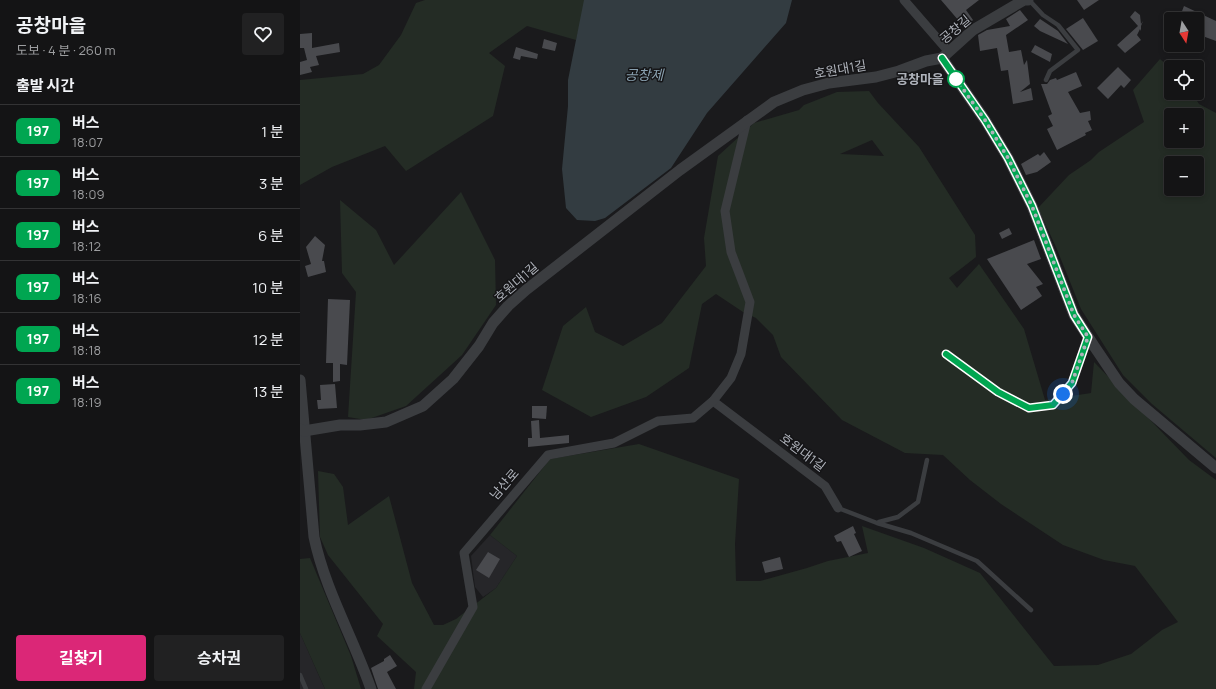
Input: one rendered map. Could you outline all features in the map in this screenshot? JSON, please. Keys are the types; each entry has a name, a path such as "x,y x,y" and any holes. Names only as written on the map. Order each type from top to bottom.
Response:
{"street":[{"path":"904,0 946,55 1008,158 1032,206 1074,315 1088,337 1124,388 1153,416 1216,468"},
{"name":"공창길","path":"946,55 973,30 1024,0 1028,0"},
{"name":"호원대1길","path":"302,430 340,425 360,425 386,422 422,406 453,379 479,346 493,323 508,306 526,290 747,120 774,102 803,90 829,82 876,77 946,55"},
{"path":"712,401 731,378 742,354 750,302 731,252 725,211 747,120"},
{"path":"300,380 302,430 318,560 371,689"},
{"name":"호원대1길","path":"712,401 825,486 838,508"},
{"name":"남산로","path":"426,689 473,607 464,553 548,454 614,442 658,421 693,418 712,401"}],"lane":[{"path":"1028,0 1043,15 1058,25 1078,50 1050,71 1046,80"},
{"path":"946,354 998,392 1029,408 1053,405 1072,383 1088,337"},
{"path":"877,523 898,517 918,502 927,460"},
{"path":"838,508 877,523 911,533 977,561 1031,610"},
{"path":"300,675 306,689"}],"shaded area":[{"path":"425,0 586,0 576,40 527,26 489,53 505,66 493,116 406,171 385,146 332,167 300,185 300,80 363,74 379,65 401,35 416,3"},
{"path":"1160,59 1164,63 1164,100 1196,100 1199,104 1216,113 1216,458 1152,404 1123,375 1081,309 1056,247 1038,208 1069,175 1091,160 1099,152 1144,122 1133,90"},
{"path":"869,91 878,103 919,147 975,235 976,257 949,278 957,288 979,264 1024,329 1045,400 1091,393 1094,362 1189,460 1216,480 1216,689 414,689 416,672 377,636 383,624 328,555 320,537 318,471 334,474 343,487 348,525 389,496 412,583 434,625 443,625 456,619 496,588 517,556 490,535 550,459 639,444 739,479 735,544 736,581 760,581 828,561 868,553 862,526 924,548 980,573 1054,666 1098,665 1131,654 1162,630 1178,622 1135,566 1104,560 1063,545 1001,504 970,480 943,455 905,453 842,420 781,357 773,335 756,318 743,312 716,294 702,304 689,368 646,397 591,417 542,390 563,326 586,307 595,332 623,346 662,323 706,266 704,238 718,156 754,123 799,110 804,105 837,92","holes":["872,140 884,156 840,154"]},
{"path":"461,192 495,260 496,305 462,355 406,406 366,420 348,417 356,292 342,273 340,200 376,230 394,265"},
{"path":"490,535 517,556 496,588 483,597 475,587 471,556"},
{"path":"310,558 351,656 361,689 325,689 300,633 300,559"},
{"path":"300,633 323,685 325,689 300,689"}],"water":[{"name":"공창제","path":"584,0 792,0 786,23 707,113 671,168 605,218 595,221 577,220 566,208 562,169 568,106 568,80"}],"building":[{"path":"941,0 979,0 966,10 973,20 965,28"},
{"path":"1077,0 1099,0 1084,10"},
{"path":"1184,6 1197,12 1182,12"},
{"path":"1020,10 1028,20 1006,35 1009,52 1021,50 1024,65 1027,60 1030,84 1020,92 1031,88 1033,100 1013,104 1008,70 1001,71 997,48 980,51 978,35 987,30 1010,26 1006,19"},
{"path":"1135,11 1140,15 1141,24 1143,21 1141,31 1140,29 1137,35 1141,40 1125,53 1117,45 1138,26 1130,17"},
{"path":"1204,15 1216,21 1216,41 1204,37"},
{"path":"1083,18 1098,41 1083,50 1066,29"},
{"path":"1040,19 1058,31 1068,44 1040,31 1034,26"},
{"path":"312,33 312,48 339,43 340,52 316,56 319,65 310,67 312,72 300,75 300,62 307,60 304,48 300,48 300,34"},
{"path":"544,39 557,43 555,51 542,48"},
{"path":"1035,45 1052,54 1050,62 1031,52"},
{"path":"516,47 538,54 537,59 521,56 520,60 513,58"},
{"path":"1118,67 1131,80 1124,88 1121,85 1108,99 1097,88"},
{"path":"1076,72 1082,86 1068,92 1080,113 1090,111 1091,120 1088,121 1092,130 1085,133 1086,135 1057,150 1047,129 1053,126 1048,116 1052,114 1041,84 1047,84 1050,80 1056,78 1057,80"},
{"path":"1044,152 1051,162 1037,172 1026,175 1021,164 1038,154 1040,156"},
{"path":"1009,228 1012,234 1002,239 999,233"},
{"path":"315,236 325,245 322,261 324,261 326,272 308,277 305,266 311,264 306,247"},
{"path":"1034,240 1041,259 1027,264 1043,284 1036,287 1042,296 1021,310 987,259"},
{"path":"328,299 350,300 347,365 340,364 340,381 333,382 333,363 326,363"},
{"path":"335,384 337,408 318,409 317,400 321,400 320,385"},
{"path":"532,406 547,406 546,419 532,418"},
{"path":"539,420 540,438 569,435 569,443 528,447 528,438 532,438 531,421"},
{"path":"853,526 856,533 854,534 862,551 849,557 841,541 837,542 834,536"},
{"path":"488,552 500,559 489,578 476,570"},
{"path":"780,557 783,569 765,573 762,562"},
{"path":"390,655 397,666 387,672 396,689 378,689 371,668 384,661 384,659"}],"bus line":[{"name":"197","path":"942,58 985,120 1008,158 1032,206 1074,315 1088,337 1072,383 1053,405 1029,408 998,392 946,354"}],"place":[{"name":"공창마을","path":"956,79"}],"route":[{"path":"956,79 985,120 1008,158 1032,206 1074,315 1088,337 1072,383 1063,394"}]}
